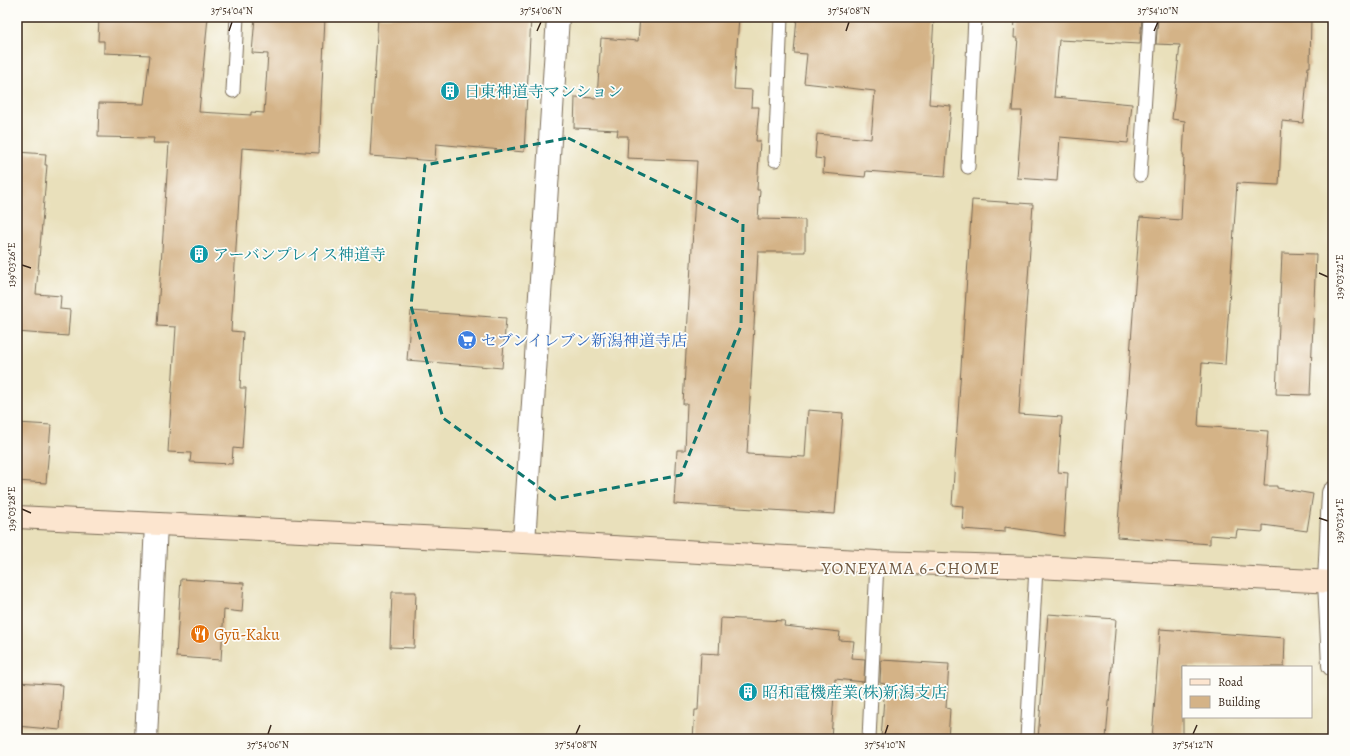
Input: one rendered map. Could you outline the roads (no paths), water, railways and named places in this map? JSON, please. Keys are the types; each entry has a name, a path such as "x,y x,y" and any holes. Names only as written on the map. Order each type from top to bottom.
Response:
{"street":[{"path":"524,542 558,17"},
{"path":"1333,493 1331,582 1333,665"},
{"path":"17,517 524,542 877,562 1036,567 1331,582"},
{"path":"146,739 156,524"}],"lane":[{"path":"233,91 237,17"},
{"path":"775,160 781,17"},
{"path":"968,167 975,17"},
{"path":"1140,175 1150,17"},
{"path":"869,739 877,562"},
{"path":"1027,739 1036,567"}],"place":[{"name":"日東神道寺マンション","path":"450,91"},
{"name":"アーバンプレイス神道寺","path":"199,254"},
{"name":"セブンイレブン新潟神道寺店","path":"467,340"},
{"name":"Gyū-Kaku","path":"200,634"},
{"name":"昭和電機産業(株)新潟支店","path":"748,692"}],"district":[{"name":"YONEYAMA 6-CHOME","path":"911,568"}]}
